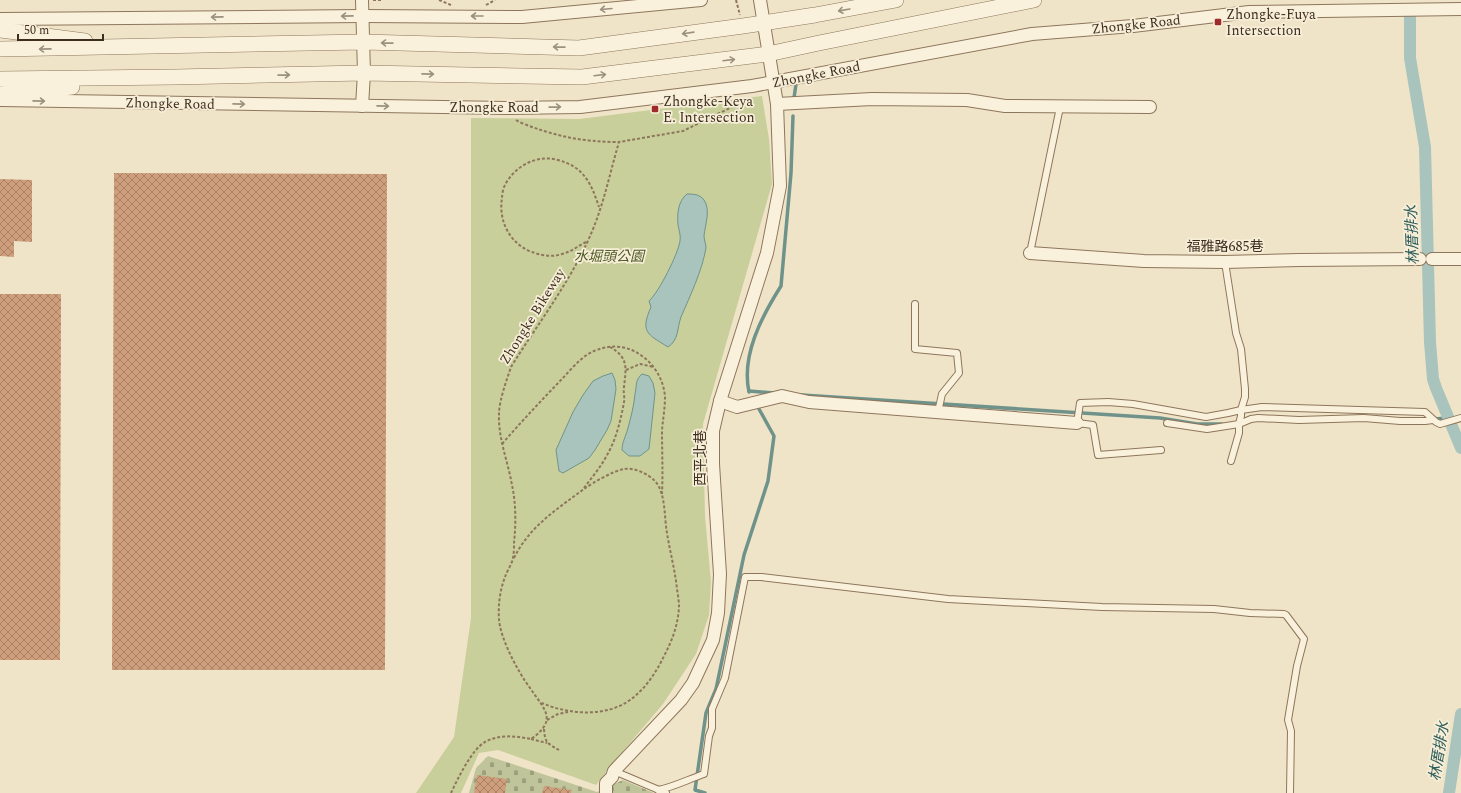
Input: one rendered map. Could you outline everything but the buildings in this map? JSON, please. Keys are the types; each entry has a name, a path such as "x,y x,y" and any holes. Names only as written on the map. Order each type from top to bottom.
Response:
{"street":[{"path":"362,0 364,73 362,106"},
{"path":"0,19 363,16 522,17 701,0"},
{"name":"西平北巷","path":"606,788 614,771 681,700 693,683 713,640 718,613 720,574 713,464 713,431 720,401 767,253 780,186 777,104 760,0"},
{"path":"0,50 363,42 579,48 743,26 815,15 896,0"},
{"name":"Zhongke Road","path":"0,79 175,78 364,73 582,77 768,54 826,41 1034,0"},
{"name":"Zhongke Road","path":"0,100 506,108 580,107 752,86 1032,34 1133,26 1250,12 1461,9"},
{"path":"0,30 140,48"},
{"path":"0,94 175,78"},
{"path":"777,104 872,99 967,100 1006,106 1150,107"},
{"name":"福雅路685巷","path":"1030,254 1144,261 1225,262 1420,259"},
{"path":"1432,259 1461,259"},
{"path":"720,401 737,407 782,396 809,402 1077,423"}],"lane":[{"path":"1030,254 1060,107"},
{"path":"1420,259 1432,259"},
{"path":"1225,262 1236,333 1241,348 1245,397 1240,410 1241,416 1238,424 1239,433 1231,461"},
{"path":"915,304 915,349 957,353 959,373 942,394 938,412"},
{"path":"1161,450 1098,455 1093,424 1077,423 1080,403 1108,402 1134,404 1206,417 1262,407 1425,412 1436,422 1443,424 1461,418"},
{"path":"1167,422 1207,429 1238,424 1258,418 1299,420 1364,418 1400,421 1433,420"},
{"path":"658,790 704,774 709,736 712,728 712,709 725,678 745,577 761,577 948,599 1102,607 1214,609 1250,613 1284,614 1304,639 1297,666 1288,720 1290,731 1290,793"},
{"path":"614,771 666,793"}],"path":[{"path":"372,0 382,0"},
{"path":"506,108 519,122 554,135 588,141 619,142 683,131 734,106 752,86"},
{"name":"Zhongke Bikeway","path":"513,559 516,505 499,426 499,412 507,379 511,367 570,275 587,242 595,224 619,142"},
{"path":"587,242 565,253 551,256 538,254 522,248 516,243 508,232 502,217 501,203 505,184 516,171 527,163 543,159 554,159 566,162 582,173 593,189 600,208"},
{"path":"502,444 581,360 593,352 609,347 624,346 643,356 654,367 659,374 665,397 662,438 662,497"},
{"path":"581,491 608,454 624,400 623,388 626,370 624,361 619,352 609,347"},
{"path":"626,370 640,364 654,367"},
{"name":"Zhongke Bikeway","path":"541,702 549,706 581,712 600,711 623,704 633,697 658,669 670,643 676,628 679,606 674,568 662,497 655,481 643,473 626,469 594,481 538,525 527,536 505,576 501,590 499,620 501,631 510,652 527,684 541,702 546,713 547,720 558,714 571,711"},
{"path":"530,739 544,727 547,720"},
{"path":"544,727 547,744"},
{"path":"451,793 460,773 475,751 484,742 501,737 513,736 547,744 559,750"}],"green space":[{"name":"水堀頭公園","path":"762,96 769,139 772,184 703,424 705,516 711,582 709,615 696,654 663,704 596,785 498,750 479,753 461,793 416,793 454,737 471,618 471,118 579,119"},
{"path":"488,756 597,792 623,780 654,793 469,793 476,768"}],"water":[{"path":"687,194 700,197 706,204 707,218 704,236 706,248 699,274 681,317 676,337 672,344 668,347 650,335 646,327 646,322 651,307 649,301 663,281 679,247 680,237 678,212 682,200"},
{"path":"612,373 615,380 616,389 611,421 607,430 589,458 563,473 559,471 556,450 573,412 593,381"},
{"path":"642,374 649,376 653,383 655,393 649,449 640,456 629,456 622,450 622,447 632,411 637,381"}],"waterway":[{"name":"林厝排水","path":"1410,16 1410,58 1425,147 1430,342 1433,379 1461,448"},
{"path":"794,98 796,84"},
{"path":"749,392 747,378 748,364 755,336 760,323 781,286 791,173 793,116"},
{"path":"749,391 774,393"},
{"path":"802,395 1160,418 1197,424 1222,424"},
{"path":"705,793 695,790 706,713 716,689 744,555 768,481 774,436 759,409"},
{"path":"1434,419 1448,418"},
{"name":"林厝排水","path":"1449,793 1461,714"}],"place":[{"name":"Zhongke-Fuya Intersection","path":"1218,22"},
{"name":"Zhongke-Keya E. Intersection","path":"655,109"}]}
